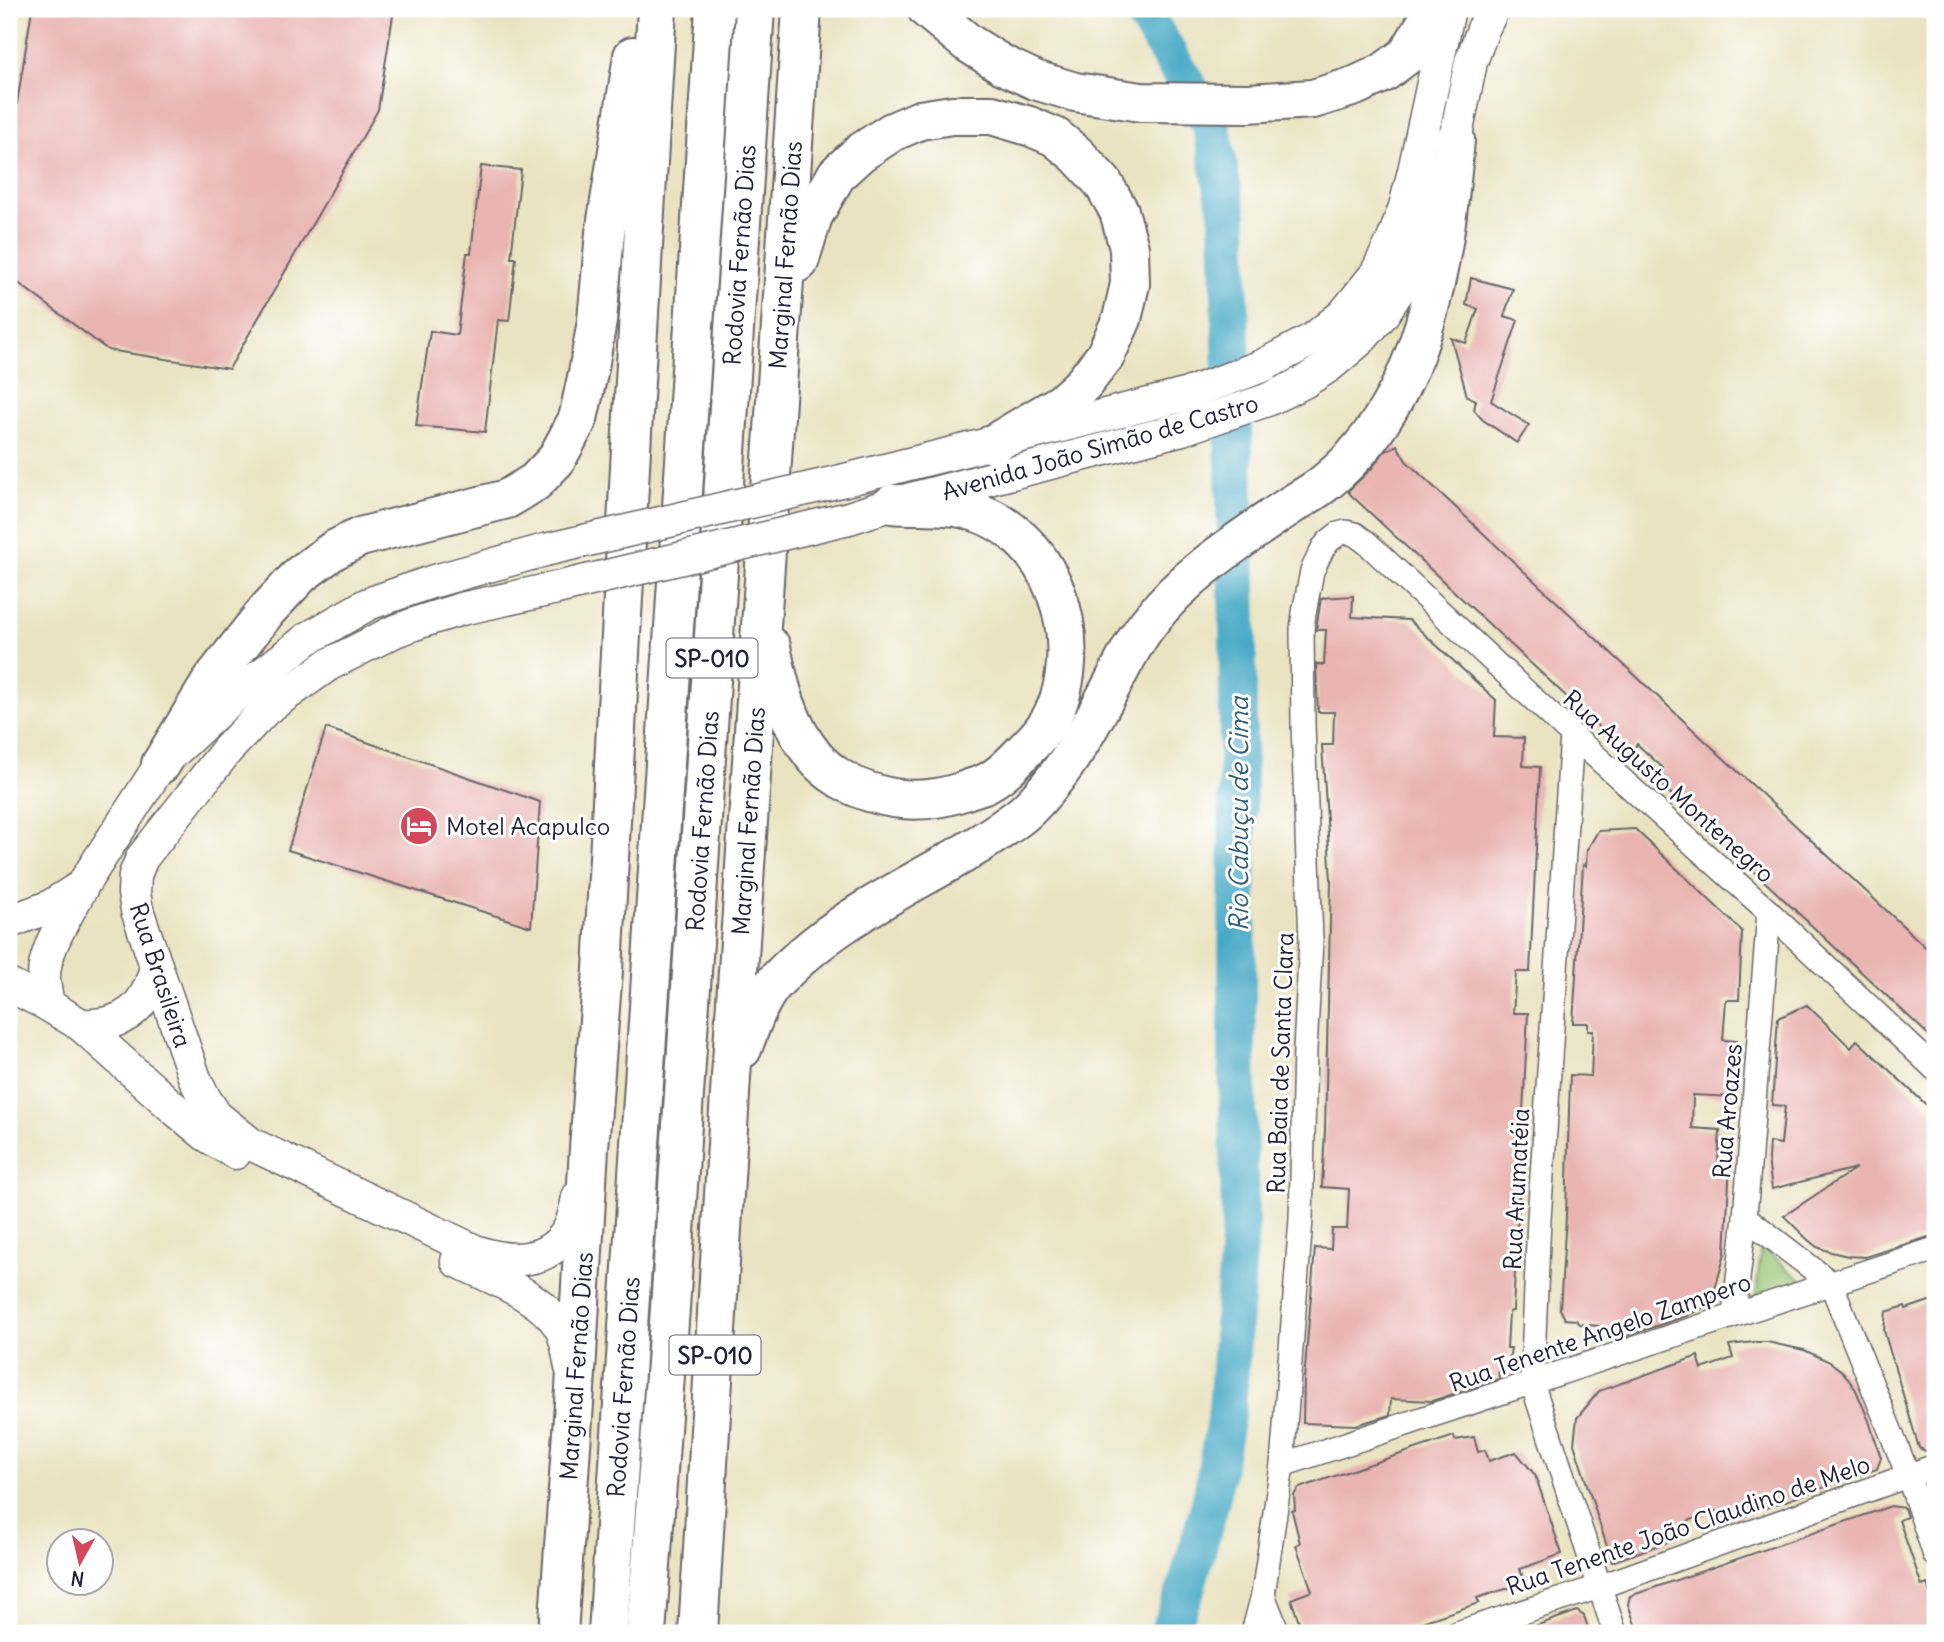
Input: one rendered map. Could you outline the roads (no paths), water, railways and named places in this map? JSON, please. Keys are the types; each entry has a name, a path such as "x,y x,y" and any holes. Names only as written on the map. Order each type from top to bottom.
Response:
{"highway":[{"path":"161,764 213,679 268,609 301,575 334,550 360,537 507,499 534,482 556,460 578,419 588,373 597,321 605,233 640,9"},
{"name":"Marginal Fernão Dias","path":"558,1633 603,970 657,9"},
{"name":"Rodovia Fernão Dias","path":"608,1633 630,1262 687,454 715,9"},
{"name":"Rodovia Fernão Dias","path":"646,1633 671,1294 755,9"},
{"name":"Marginal Fernão Dias","path":"698,1633 802,9"},
{"path":"927,9 968,43 1003,65 1035,80 1074,92 1142,102 1248,103 1313,99 1355,86 1383,73 1407,55 1431,15 1438,9"},
{"path":"780,328 813,216 837,174 860,153 891,132 920,120 951,115 992,115 1055,137 1077,155 1102,183 1119,211 1129,248 1130,284 1122,318 1105,356 1083,384 1062,403 993,444"},
{"path":"732,1077 755,1013 771,988 795,962 833,931 1023,815 1067,765 1149,622 1182,585 1237,541 1319,488 1363,447 1377,429 1409,365 1429,309 1448,217 1455,140"},
{"path":"763,605 778,680 795,727 814,756 858,789 888,797 921,801 945,797 986,783 1014,762 1045,729 1058,702 1065,673 1067,651 1063,611 1050,576 1031,549 1011,529 986,514 960,508 892,504"},
{"path":"603,970 630,1262"}],"main road":[{"name":"Avenida João Simão de Castro","path":"161,764 232,698 307,639 368,604 431,582 545,550 845,480 1185,395 1262,366 1312,339 1343,315 1376,274 1392,240 1405,206 1448,9"},
{"name":"Avenida João Simão de Castro","path":"557,588 849,518 892,504 1182,429 1267,400 1304,382 1329,366 1361,339 1383,314 1400,288 1421,239 1455,140 1471,62 1493,9"},
{"name":"Rua Brasileira","path":"557,588 461,609 395,631 328,665 266,709 205,776 142,858 135,875 134,893 143,932 195,1079 205,1100 225,1124 251,1144 475,1251 495,1258 523,1259 548,1251 570,1228 589,1148"},
{"path":"48,1006 44,976 46,961 56,937 82,886 161,764"},
{"path":"9,922 49,907 82,886"},
{"path":"81,1026 116,1022 132,1013 144,999 156,966"},
{"path":"9,985 81,1026 177,1111 206,1135 230,1150 488,1276 523,1294 546,1310 561,1327 575,1389"}],"street":[{"name":"Rua Baia de Santa Clara","path":"1253,1633 1263,1595 1282,1465 1301,1219 1305,1049 1311,941 1302,629 1308,585 1323,548 1338,534 1346,532 1355,534 1367,543"},
{"name":"Rua Augusto Montenegro","path":"1367,543 1572,735 1769,912 1935,1069"},
{"name":"Rua Arumatéia","path":"1572,735 1539,1219 1532,1383 1615,1633"},
{"name":"Rua Aroazes","path":"1734,1314 1745,1217 1769,912"},
{"path":"1745,1217 1830,1283 1908,1475 1935,1555"},
{"name":"Rua Tenente Angelo Zampero","path":"1282,1465 1935,1249"},
{"name":"Rua Tenente João Claudino de Melo","path":"1457,1633 1599,1587 1935,1466"},
{"path":"1263,1595 1278,1633"}],"waterway":[{"name":"Rio Cabuçu de Cima","path":"1138,9 1146,17 1211,124 1228,217 1238,628 1237,1046 1240,1226 1227,1409 1211,1500 1186,1589 1168,1633"}],"place":[{"name":"Motel Acapulco","path":"419,826"}]}
